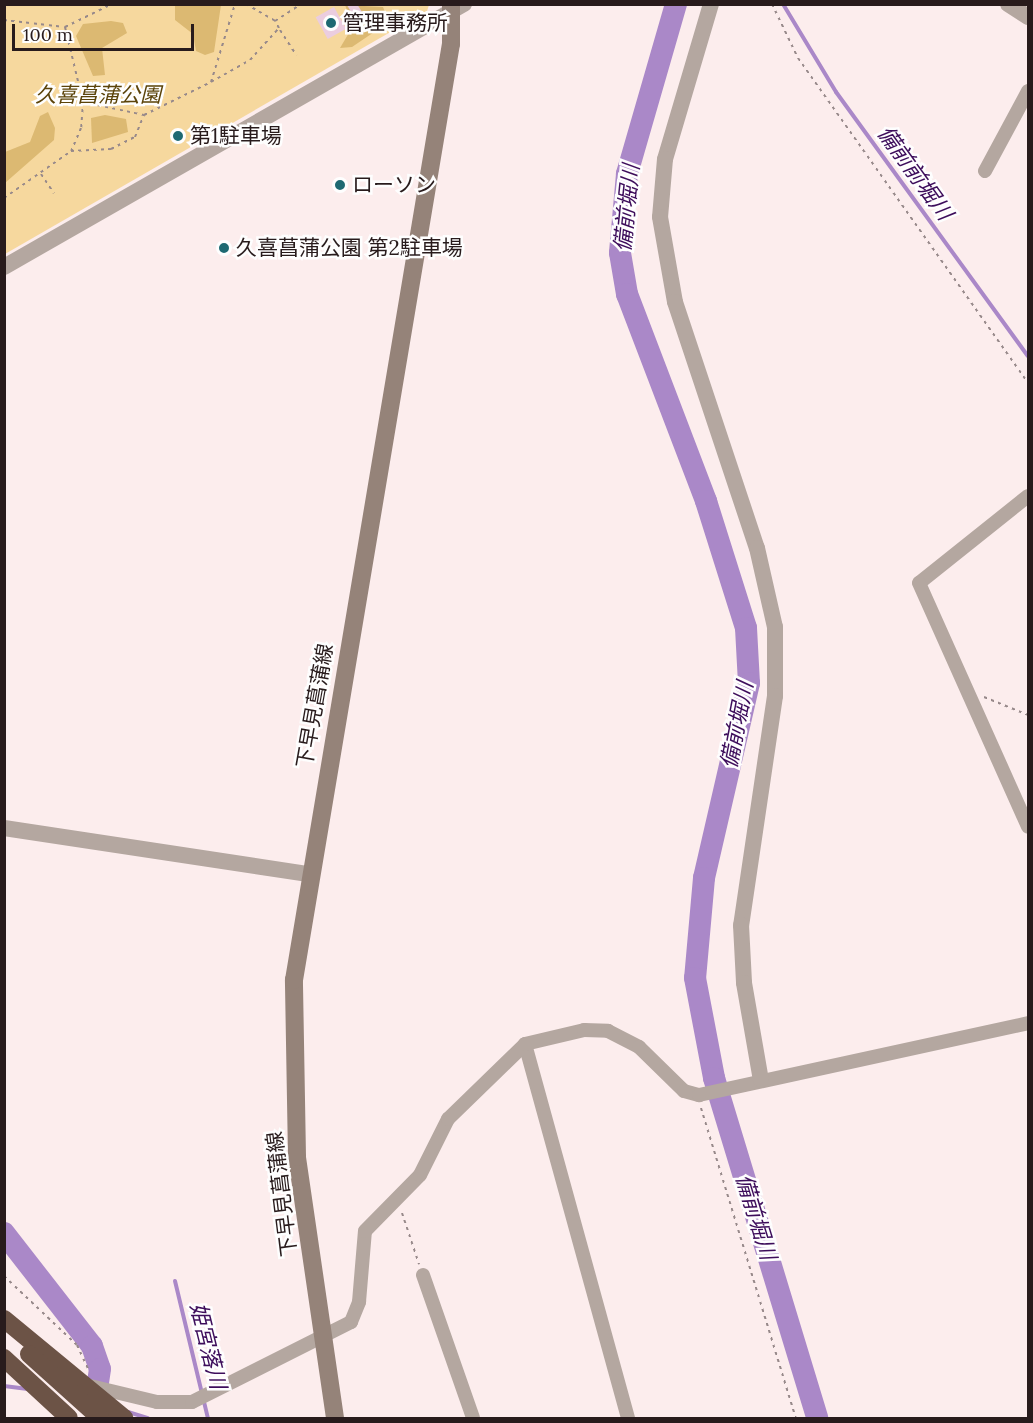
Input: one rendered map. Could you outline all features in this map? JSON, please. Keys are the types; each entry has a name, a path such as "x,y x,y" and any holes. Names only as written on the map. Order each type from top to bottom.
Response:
{"highway":[{"path":"4,1318 124,1419"},
{"path":"4,1330 100,1419"},
{"path":"4,1358 69,1419"},
{"path":"4,1374 50,1419"}],"main road":[{"name":"下早見菖蒲線","path":"336,1419 297,1157 291,1027 309,874 433,157 456,7"}],"street":[{"path":"711,4 664,159 660,217 675,302 757,548 775,627 775,696 741,925 744,983 755,1082"},
{"path":"1008,4 1029,16"},
{"path":"4,267 456,7"},
{"path":"985,171 1029,91"},
{"path":"1029,496 919,583 1029,827"},
{"path":"4,828 309,874"},
{"path":"4,1374 84,1385 157,1402 192,1402 323,1338 355,1317 365,1231 420,1175 448,1119 525,1044 574,1031 608,1031 639,1047 684,1091 698,1094 1029,1023"},
{"path":"525,1044 628,1419"},
{"path":"423,1275 473,1419"}],"path":[{"path":"4,20 65,27 112,4"},
{"path":"211,82 235,4"},
{"path":"246,4 275,21 296,55"},
{"path":"275,21 301,4"},
{"path":"772,4 798,58 1029,383"},
{"path":"4,198 71,151 81,128 83,102 65,27"},
{"path":"83,102 144,115 250,60 279,28"},
{"path":"71,151 111,149 135,136 144,115"},
{"path":"41,174 54,193"},
{"path":"969,695 975,693 1029,715"},
{"path":"698,1094 795,1419"},
{"path":"396,1201 423,1275"},
{"path":"4,1276 77,1345 88,1371 84,1385"}],"green space":[{"name":"久喜菖蒲公園","path":"5,5 429,5 427,11 5,254"}],"shaded area":[{"path":"175,5 221,5 214,52 205,55 196,51 193,34 175,20"},
{"path":"345,5 383,7 389,22 352,47 340,48 353,26"},
{"path":"111,21 123,23 127,33 102,48 105,75 93,76 76,36 83,24"},
{"path":"48,112 55,128 54,140 5,183 5,152 30,142 40,116"},
{"path":"105,115 126,119 128,132 92,143 91,118"}],"building":[{"path":"357,4 362,12 354,17 347,5"},
{"name":"管理事務所","path":"334,7 346,29 328,39 316,17"}],"waterway":[{"name":"備前堀川","path":"676,4 627,174 620,253 627,294 706,501 746,628 749,683 704,878 695,978 714,1078 817,1418"},
{"name":"備前前堀川","path":"783,4 836,92 1028,356"},
{"path":"4,1233 92,1346 100,1369 94,1409"},
{"name":"姫宮落川","path":"175,1281 208,1418"},
{"path":"4,1386 28,1389"},
{"path":"128,1412 148,1418"}],"place":[{"name":"管理事務所","path":"331,23"},
{"name":"第1駐車場","path":"178,136"},
{"name":"ローソン","path":"340,185"},
{"name":"久喜菖蒲公園 第2駐車場","path":"224,248"}]}
